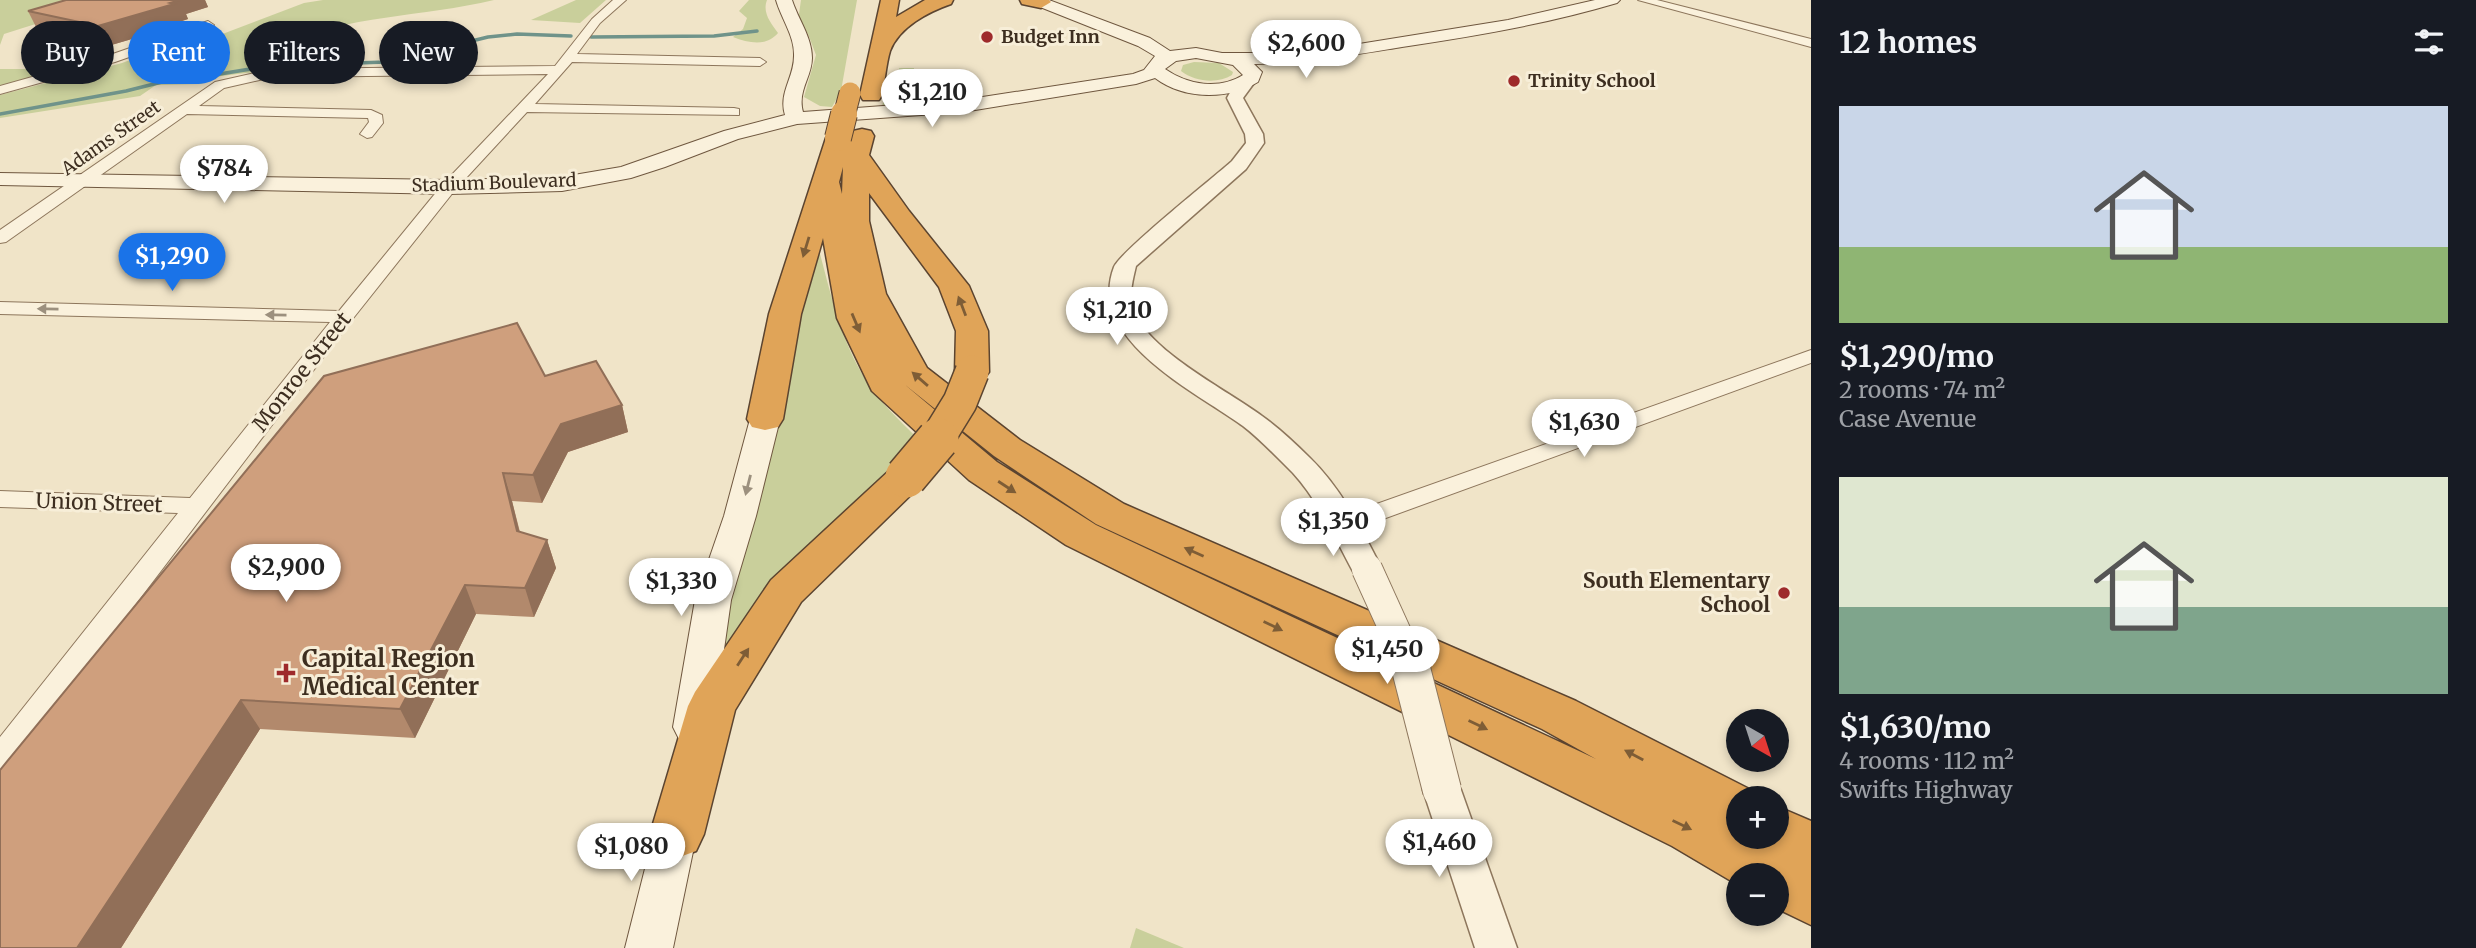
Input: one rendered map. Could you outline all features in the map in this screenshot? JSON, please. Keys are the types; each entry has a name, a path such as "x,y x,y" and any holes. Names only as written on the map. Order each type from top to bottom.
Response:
{"highway":[{"path":"861,94 879,50 902,20 917,10 944,0"},
{"path":"876,2 879,50"},
{"path":"765,419 785,314 845,153 861,94 876,2"},
{"path":"677,834 712,706 786,591 906,477 942,434 964,401 972,372 972,331 954,286 845,153"},
{"path":"845,153 870,294 913,374 1007,448 1110,514 1559,715 1726,804"},
{"path":"845,153 853,318 891,391 983,471 1081,535 1691,829 1750,863"},
{"path":"1789,837 1811,848"},
{"path":"1789,885 1811,898"}],"main road":[{"path":"784,0 788,18 803,54 790,98 796,118"},
{"path":"1158,63 1181,54 1260,58 1346,50 1531,22 1612,0"},
{"path":"1035,1 1155,47 1163,53 1164,57 1150,74 1136,79 1061,91"},
{"path":"1103,26 1248,66 1253,72 1249,81"},
{"path":"1086,87 1125,76 1139,67 1138,53 1134,47 1103,26"},
{"path":"1061,91 1181,84 1221,89 1249,81 1275,67 1346,50"},
{"path":"1158,63 1157,71 1181,84"},
{"name":"Stadium Boulevard","path":"0,179 449,187 539,185 598,178 658,163 731,135 796,118 963,106 1061,91"},
{"path":"649,948 677,834 713,600 740,516 765,419"}],"street":[{"name":"Monroe Street","path":"0,759 344,317 449,187 559,70 596,21 620,0"},
{"path":"1644,0 1811,43"},
{"path":"0,90 128,53"},
{"path":"569,58 760,62"},
{"name":"Adams Street","path":"0,238 220,85 273,73 559,70"},
{"path":"1249,81 1240,88 1235,98 1255,143 1248,155 1126,264 1117,280 1117,299 1135,334 1151,350 1255,422 1304,468 1345,524 1412,669 1442,790 1496,948"},
{"path":"1181,84 1216,96 1245,117"},
{"path":"524,108 734,112"},
{"path":"184,110 371,114 377,118 367,134"},
{"path":"0,308 344,317"},
{"path":"1345,524 1811,356"},
{"name":"Union Street","path":"0,499 197,506"}],"green space":[{"path":"0,0 111,0 45,21 21,21 21,29 4,34 0,45"},
{"path":"323,0 494,0 365,21 257,21 304,3"},
{"path":"576,0 606,0 580,23 531,20"},
{"path":"749,0 767,0 766,14 778,33 768,40 751,42 733,37 743,29 747,18 739,11"},
{"path":"801,0 857,0 841,91 832,107 820,106 804,97 816,55 808,34 798,21"},
{"path":"244,26 244,73 230,75 230,31"},
{"path":"128,61 128,84 201,84 156,85 140,96 0,118 0,95 42,84 114,84 114,65"},
{"path":"1194,62 1219,63 1233,72 1220,80 1206,80 1193,78 1181,71 1183,65"},
{"path":"899,68 914,68 912,105 882,106 892,75 898,75"},
{"path":"0,69 21,69 21,80 0,86"},
{"path":"817,243 838,319 861,372 884,404 924,445 735,645 713,662"},
{"path":"1136,928 1184,948 1130,948"}],"building":[{"path":"66,0 180,0 114,21 75,21 28,11"},
{"name":"Capital Region Medical Center","path":"517,323 545,376 596,361 622,405 561,424 533,475 503,473 517,531 547,540 525,588 465,585 400,709 241,700 77,948 0,948 0,770 324,376"}],"waterway":[{"path":"591,37 714,36 757,31"},
{"path":"0,114 126,91 178,78 195,78 269,66 386,62 488,37 517,34 571,36"}],"place":[{"name":"Budget Inn","path":"987,37"},
{"name":"Trinity School","path":"1514,81"},
{"name":"South Elementary School","path":"1784,593"},
{"name":"Capital Region Medical Center","path":"286,673"}]}
